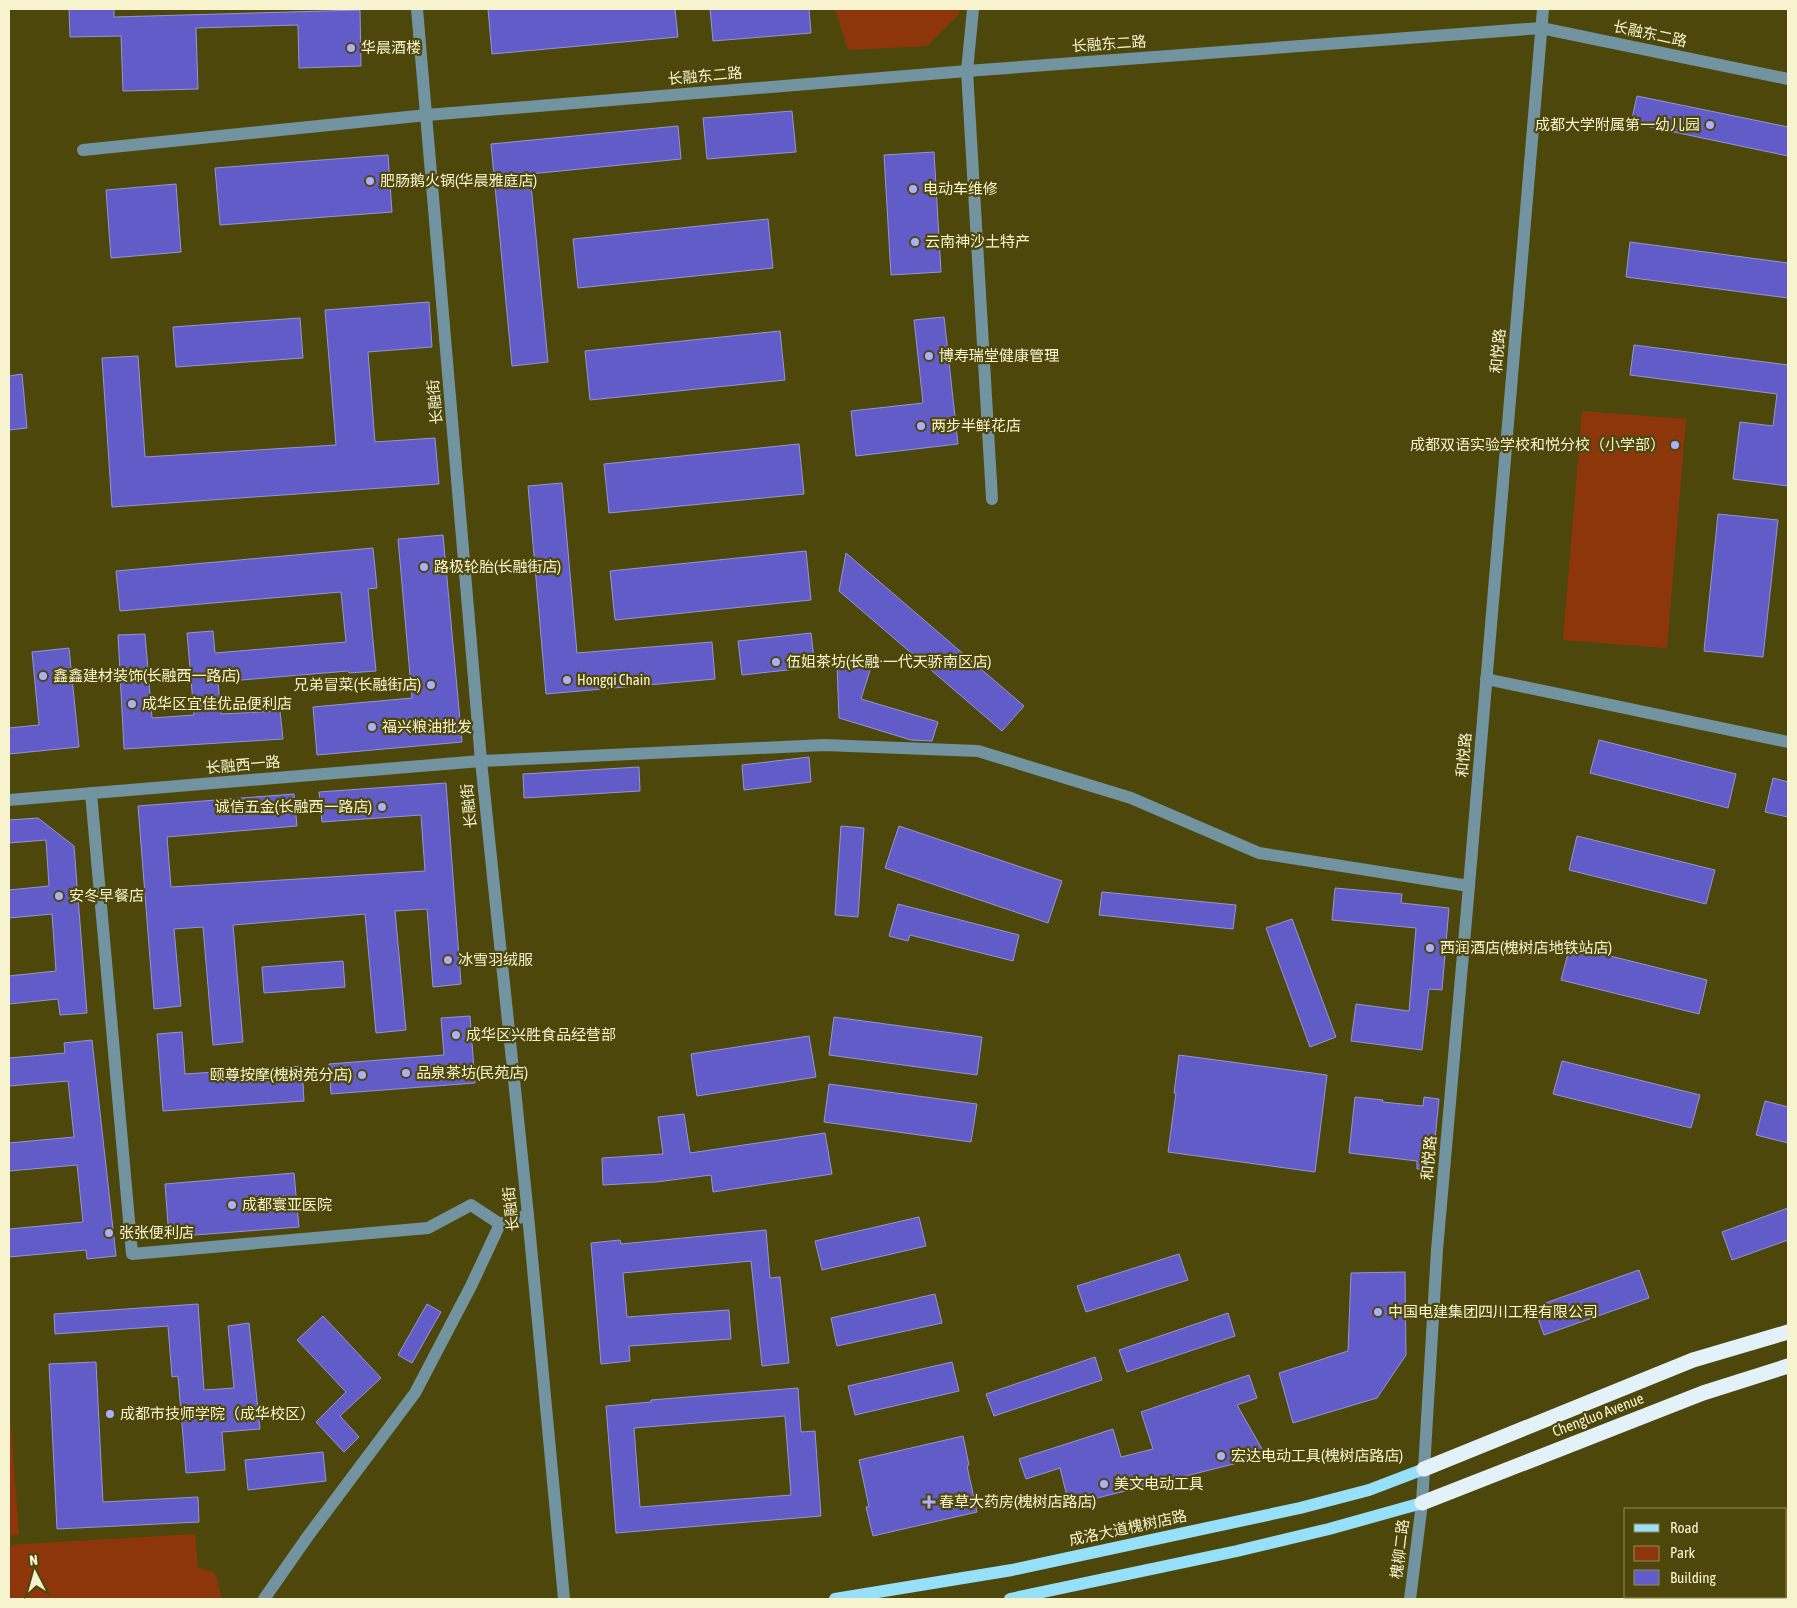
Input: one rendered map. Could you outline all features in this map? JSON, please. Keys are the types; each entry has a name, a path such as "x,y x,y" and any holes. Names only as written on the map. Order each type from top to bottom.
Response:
{"highway":[{"name":"Chengluo Avenue","path":"1424,1469 1693,1360 1788,1332"},
{"name":"Chengluo Avenue","path":"1422,1503 1703,1393 1788,1366"}],"main road":[{"name":"成洛大道槐树店路","path":"835,1599 1012,1570 1300,1508 1369,1490 1424,1469"},
{"path":"1010,1599 1246,1549 1329,1529 1422,1503"}],"street":[{"name":"长融街","path":"417,9 481,761 528,1215 564,1599"},
{"path":"972,9 967,71 992,499"},
{"name":"和悦路","path":"1422,1503 1437,1250 1543,9"},
{"name":"长融东二路","path":"83,150 427,115 967,71 1541,28 1788,79"},
{"path":"1486,679 1788,742"},
{"name":"长融西一路","path":"9,800 481,761 824,744 978,751 1131,798 1259,853 1469,886"},
{"path":"91,793 132,1254 428,1228 472,1205 500,1224"},
{"path":"264,1599 308,1536 415,1393 471,1286 500,1224 528,1215"},
{"name":"槐柳二路","path":"1410,1599 1422,1503"}],"green space":[{"path":"835,9 959,9 959,14 927,46 848,50"},
{"path":"1582,411 1686,419 1667,648 1563,640"},
{"path":"9,1400 19,1535 9,1536"},
{"path":"195,1534 198,1568 215,1573 222,1599 9,1599 9,1545"}],"building":[{"path":"69,9 114,9 114,17 360,10 361,66 299,68 298,25 196,28 198,89 123,91 121,36 70,37"},
{"path":"488,9 675,9 678,37 492,54"},
{"path":"710,9 809,9 811,33 713,41"},
{"name":"成都大学附属第一幼儿园","path":"1637,96 1788,127 1788,156 1631,123"},
{"path":"792,111 796,152 707,159 703,118"},
{"path":"678,126 681,159 530,174 548,362 512,366 491,144"},
{"path":"934,152 941,272 891,275 884,155"},
{"path":"388,155 392,212 220,225 215,168"},
{"path":"176,184 181,252 111,258 106,190"},
{"path":"768,219 773,268 578,288 573,239"},
{"path":"1630,242 1788,263 1788,298 1626,277"},
{"path":"429,302 432,347 368,352 375,442 435,438 439,484 112,507 102,358 138,356 145,457 336,445 325,310"},
{"path":"944,317 958,444 856,456 851,411 923,403 914,320"},
{"path":"300,318 303,358 176,367 173,327"},
{"path":"780,331 785,380 590,400 585,351"},
{"path":"1634,345 1788,365 1788,486 1733,479 1740,422 1773,426 1777,394 1630,375"},
{"path":"22,374 27,428 9,430 9,376"},
{"path":"799,444 804,494 609,513 604,464"},
{"path":"562,483 577,653 712,642 715,679 546,694 528,486"},
{"path":"1718,514 1778,520 1763,657 1704,651"},
{"path":"443,535 462,742 317,755 313,707 412,698 398,539"},
{"path":"373,548 377,588 368,589 376,671 349,673 348,671 218,682 221,714 280,711 283,739 124,749 118,635 145,634 152,718 194,715 187,633 213,631 215,653 346,642 341,592 120,611 116,571"},
{"path":"806,551 811,600 615,620 610,571"},
{"path":"846,553 1024,706 1002,731 839,591"},
{"path":"811,633 815,667 742,675 738,641"},
{"path":"69,648 79,747 9,754 9,728 39,725 32,652"},
{"path":"872,664 861,699 938,722 932,741 911,740 839,718 837,665"},
{"path":"1599,740 1736,774 1728,808 1590,773"},
{"path":"809,757 811,782 744,790 742,765"},
{"path":"639,767 640,791 524,798 523,774"},
{"path":"1773,778 1788,782 1788,817 1765,812"},
{"path":"446,783 461,984 433,987 427,909 395,911 406,1030 376,1033 365,914 233,925 243,1042 213,1045 203,927 174,929 181,1006 154,1009 138,806 294,794 297,826 167,837 171,887 425,871 421,815 322,822 319,792"},
{"path":"38,818 74,846 87,1013 60,1015 58,999 9,1004 9,976 56,971 52,914 9,918 9,890 49,886 46,840 9,843 9,820"},
{"path":"841,826 864,828 858,917 835,915"},
{"path":"899,826 1062,881 1048,923 885,868"},
{"path":"1577,836 1715,870 1706,904 1569,870"},
{"path":"1335,888 1402,894 1401,903 1449,908 1442,990 1429,989 1422,1050 1351,1041 1356,1004 1409,1011 1416,928 1332,920"},
{"path":"1102,892 1236,905 1233,929 1099,915"},
{"path":"898,904 1019,935 1013,961 910,935 908,941 889,936"},
{"path":"1292,919 1336,1037 1310,1047 1266,928"},
{"path":"1570,946 1707,980 1699,1014 1561,980"},
{"path":"343,961 345,987 264,993 262,967"},
{"path":"470,1016 475,1083 331,1094 329,1064 444,1055 441,1018"},
{"path":"834,1017 982,1037 977,1075 829,1055"},
{"path":"182,1032 185,1074 302,1066 304,1101 163,1111 157,1034"},
{"path":"809,1036 816,1077 697,1096 691,1054"},
{"path":"92,1040 116,1256 87,1259 86,1250 9,1257 9,1229 83,1222 77,1165 9,1171 9,1143 74,1137 68,1081 9,1086 9,1058 65,1053 64,1043"},
{"path":"1179,1055 1327,1075 1315,1172 1168,1152"},
{"path":"1562,1061 1700,1095 1691,1128 1553,1094"},
{"path":"829,1084 977,1104 971,1142 824,1122"},
{"path":"1355,1097 1423,1106 1424,1097 1439,1099 1432,1170 1417,1169 1417,1161 1349,1153"},
{"path":"1765,1101 1788,1107 1788,1143 1756,1135"},
{"path":"684,1114 690,1153 825,1133 832,1174 713,1192 711,1175 656,1182 603,1185 602,1158 663,1154 658,1117"},
{"name":"成都寰亚医院","path":"294,1173 299,1227 169,1237 165,1184"},
{"path":"1788,1208 1788,1240 1732,1260 1722,1232"},
{"path":"919,1217 926,1246 822,1270 815,1241"},
{"path":"766,1230 770,1278 780,1277 789,1363 762,1366 751,1261 623,1273 627,1317 729,1310 731,1339 629,1346 630,1361 601,1364 591,1243 620,1240 621,1244"},
{"path":"1179,1254 1188,1280 1086,1312 1077,1286"},
{"path":"1639,1270 1649,1298 1544,1335 1534,1307"},
{"name":"中国电建集团四川工程有限公司","path":"1405,1272 1406,1355 1377,1398 1293,1423 1279,1373 1348,1351 1351,1273"},
{"path":"935,1294 942,1323 837,1346 831,1318"},
{"path":"198,1304 204,1390 234,1388 228,1326 249,1323 260,1429 222,1432 225,1470 186,1473 178,1376 172,1377 168,1326 55,1334 54,1314"},
{"path":"427,1304 441,1312 412,1363 398,1355"},
{"path":"1228,1313 1235,1336 1127,1372 1119,1350"},
{"path":"323,1316 381,1378 340,1416 359,1437 344,1452 316,1422 346,1392 297,1340"},
{"path":"1095,1357 1102,1380 994,1416 986,1394"},
{"path":"96,1362 103,1502 198,1497 199,1522 57,1529 49,1364"},
{"path":"952,1362 959,1391 855,1415 848,1386"},
{"path":"1249,1375 1257,1398 1237,1405 1266,1456 1069,1505 1060,1468 1026,1479 1019,1459 1113,1429 1121,1457 1153,1449 1141,1412"},
{"path":"798,1388 801,1432 815,1431 821,1516 616,1533 606,1406 651,1402 651,1400","holes":["785,1416 791,1495 640,1507 634,1428"]},
{"path":"963,1436 969,1465 967,1466 977,1512 873,1536 866,1507 869,1507 859,1460"},
{"path":"323,1452 326,1481 248,1490 245,1460"}],"place":[{"name":"华晨酒楼","path":"351,48"},
{"name":"成都大学附属第一幼儿园","path":"1710,125"},
{"name":"肥肠鹅火锅(华晨雅庭店)","path":"370,181"},
{"name":"电动车维修","path":"913,189"},
{"name":"云南神沙土特产","path":"915,242"},
{"name":"博寿瑞堂健康管理","path":"929,356"},
{"name":"两步半鲜花店","path":"921,426"},
{"name":"成都双语实验学校和悦分校（小学部）","path":"1675,445"},
{"name":"路极轮胎(长融街店)","path":"424,567"},
{"name":"伍姐茶坊(长融·一代天骄南区店)","path":"776,662"},
{"name":"鑫鑫建材装饰(长融西一路店)","path":"43,676"},
{"name":"Hongqi Chain","path":"567,680"},
{"name":"兄弟冒菜(长融街店)","path":"431,685"},
{"name":"成华区宜佳优品便利店","path":"132,704"},
{"name":"福兴粮油批发","path":"372,727"},
{"name":"诚信五金(长融西一路店)","path":"382,807"},
{"name":"安冬早餐店","path":"59,896"},
{"name":"西润酒店(槐树店地铁站店)","path":"1430,948"},
{"name":"冰雪羽绒服","path":"448,960"},
{"name":"成华区兴胜食品经营部","path":"456,1035"},
{"name":"品泉茶坊(民苑店)","path":"406,1073"},
{"name":"颐尊按摩(槐树苑分店)","path":"362,1075"},
{"name":"成都寰亚医院","path":"232,1205"},
{"name":"张张便利店","path":"109,1233"},
{"name":"中国电建集团四川工程有限公司","path":"1378,1312"},
{"name":"成都市技师学院（成华校区）","path":"110,1414"},
{"name":"宏达电动工具(槐树店路店)","path":"1221,1456"},
{"name":"美文电动工具","path":"1104,1484"},
{"name":"春草大药房(槐树店路店)","path":"929,1502"}]}
